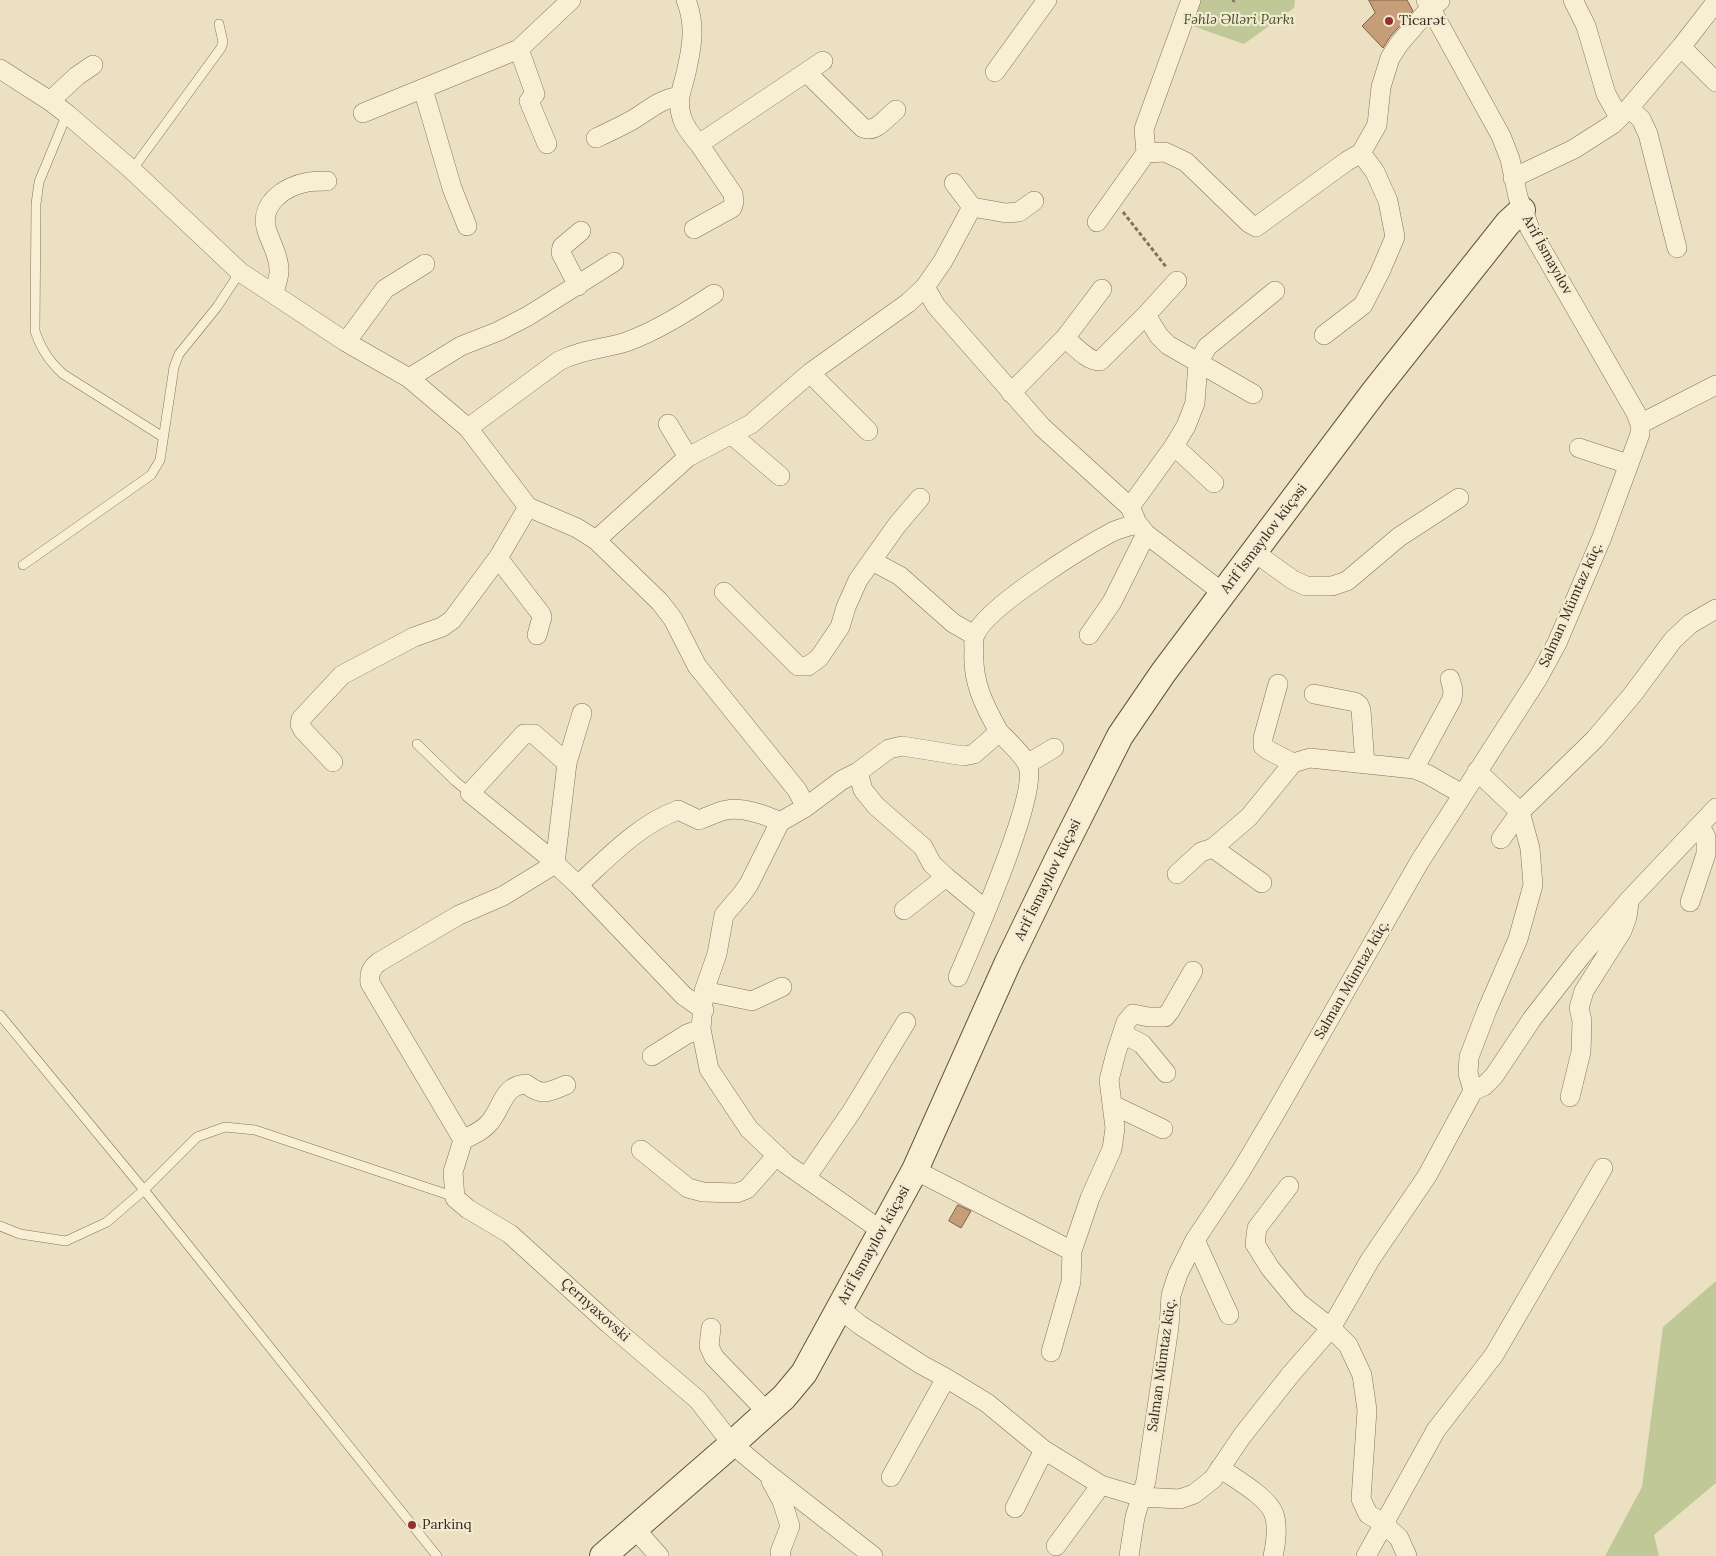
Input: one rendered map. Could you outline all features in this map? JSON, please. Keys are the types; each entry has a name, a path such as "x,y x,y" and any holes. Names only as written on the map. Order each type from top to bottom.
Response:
{"street":[{"path":"363,113 519,49 571,0"},
{"path":"686,0 690,11 693,32 686,73 679,96 682,119 690,134 733,194 734,202 732,208 694,229"},
{"path":"995,72 1047,0"},
{"path":"1097,222 1146,153 1144,129 1191,0"},
{"path":"1573,0 1586,26 1606,94 1624,112 1641,119 1648,134 1677,248"},
{"path":"1146,153 1166,152 1186,162 1248,223 1256,227 1347,161 1361,154 1377,125 1381,87 1390,58 1432,3"},
{"name":"Arif İsmayılov","path":"1432,3 1501,136 1510,159 1522,210 1530,229 1636,413 1640,424"},
{"path":"1513,178 1574,148 1613,124 1681,47 1709,4"},
{"path":"1681,47 1713,76"},
{"path":"519,49 535,94 529,101 547,144"},
{"path":"699,144 823,61"},
{"path":"50,101 77,76 93,65"},
{"path":"0,69 50,101 66,114 132,170 240,272 346,342 410,378 468,428 528,507 576,528 596,540 660,602 673,620 697,666 797,790 806,806"},
{"path":"807,73 863,128 868,130 874,129 896,110"},
{"path":"423,89 452,188 467,226"},
{"path":"596,138 633,120 661,101 679,96"},
{"path":"1324,335 1363,305 1380,272 1395,236 1388,202 1375,172 1361,154"},
{"path":"273,294 279,268 277,256 266,230 267,209 274,197 287,188 307,182 327,181"},
{"path":"954,183 972,207 1006,214 1019,212 1034,200"},
{"path":"596,540 688,458 751,424 810,373 908,303 924,287 943,261 972,207"},
{"name":"Arif İsmayılov küçəsi","path":"603,1556 768,1412 784,1397 804,1373 916,1170 1008,962 1120,736 1148,694 1374,392 1508,223 1522,210"},
{"path":"578,286 561,253 562,248 580,231"},
{"path":"410,378 461,346 499,331 528,316 614,262"},
{"path":"346,342 385,289 425,264"},
{"path":"1065,338 1091,359 1100,360 1146,315 1177,281"},
{"path":"924,287 936,306 1011,393 1062,447 1138,522 1223,594"},
{"path":"1011,393 1065,338 1102,289"},
{"path":"1089,635 1112,602 1138,522 1174,446 1186,426 1195,403 1198,363 1207,347 1275,291"},
{"path":"468,428 565,358 626,342 671,322 714,294"},
{"path":"1146,315 1159,336 1168,345 1253,394"},
{"path":"810,373 868,431"},
{"path":"1640,424 1716,385"},
{"path":"668,424 688,458"},
{"name":"Salman Mümtaz küç.","path":"1129,1556 1135,1517 1146,1481 1169,1327 1171,1295 1178,1274 1196,1240 1241,1171 1420,861 1524,701 1557,643 1602,537 1640,434 1640,424"},
{"path":"732,434 780,476"},
{"path":"1174,446 1214,483"},
{"path":"1579,448 1628,464"},
{"path":"724,592 798,666 808,666 819,658 840,628 846,607 858,580 920,498"},
{"path":"1254,552 1293,580 1306,586 1332,586 1347,581 1399,537 1459,498"},
{"path":"333,762 303,730 300,724 301,719 342,675 414,637 442,627 452,620 498,558 528,507"},
{"path":"958,978 999,880 1026,799 1030,776 1027,764 999,732 981,698 972,666 974,635 984,621 1033,581 1114,531 1138,522"},
{"path":"498,558 541,614 542,618 537,635"},
{"path":"872,560 900,576 952,623 974,635"},
{"path":"1501,839 1520,812 1595,739 1634,694 1673,640 1690,624 1716,609"},
{"path":"1414,769 1452,699 1453,690 1450,679"},
{"path":"1278,684 1263,738 1263,746 1292,763"},
{"path":"1314,694 1355,702 1359,705 1365,764"},
{"path":"555,864 567,763 582,713"},
{"path":"882,1231 806,1178 749,1130 709,1069 702,1019 704,992 717,954 724,915 749,884 780,822 842,780 858,772 889,749 902,746 964,756 974,754 999,732"},
{"path":"567,763 534,734 524,734 470,792 545,854 578,885 684,996 702,1019"},
{"path":"1027,764 1054,748"},
{"path":"1177,874 1201,852 1213,848 1250,817 1292,763 1310,758 1414,769 1427,774 1462,794"},
{"path":"1473,1090 1468,1073 1469,1056 1518,939 1533,885 1530,848 1520,812 1477,771"},
{"path":"858,772 863,790 876,806 923,847 932,864 986,910"},
{"path":"840,1309 860,1325 922,1365 987,1403 1044,1450 1102,1485 1141,1497 1180,1499 1194,1494 1213,1479 1242,1436 1291,1374 1331,1328 1370,1260 1427,1176 1473,1090 1484,1086 1494,1076 1532,1019 1581,956 1630,899 1716,808"},
{"path":"578,885 640,830 662,816 678,810 699,820 726,810 748,810 780,822"},
{"path":"1690,902 1706,854 1706,837 1700,826"},
{"path":"1213,848 1262,883"},
{"path":"463,1140 370,983 369,976 373,966 411,943 459,915 502,896 555,864"},
{"path":"904,910 946,877"},
{"path":"1570,1097 1581,1052 1582,1021 1579,1008 1584,991 1622,931 1630,899"},
{"path":"1051,1352 1071,1282 1072,1252 1090,1198 1112,1149 1115,1128 1109,1080 1126,1022 1133,1014 1165,1017 1193,972"},
{"path":"704,992 752,1001 782,987"},
{"path":"652,1056 687,1034 702,1019"},
{"path":"806,1178 852,1111 906,1022"},
{"path":"1123,1034 1142,1044 1166,1074"},
{"path":"455,1198 453,1172 463,1140 484,1128 491,1121 508,1091 516,1084 526,1084 535,1091 544,1093 566,1085"},
{"path":"1112,1105 1162,1130"},
{"path":"641,1150 688,1188 703,1192 737,1193 747,1189 777,1155"},
{"path":"1366,1556 1436,1430 1499,1347 1602,1168"},
{"path":"916,1170 1072,1252"},
{"path":"1289,1186 1257,1228 1254,1244 1270,1268 1299,1302 1331,1328 1348,1345 1362,1375 1367,1410 1361,1499 1368,1514 1383,1523 1399,1538 1407,1556"},
{"name":"Çernyaxovski","path":"455,1198 468,1209 510,1234 609,1324 698,1400 732,1444 873,1556"},
{"path":"1196,1240 1229,1315"},
{"path":"711,1328 709,1346 714,1356 768,1412"},
{"path":"891,1477 946,1378"},
{"path":"1015,1508 1044,1450"},
{"path":"1220,1468 1262,1498 1274,1513 1277,1542 1273,1556"},
{"path":"768,1474 782,1501 790,1526 780,1552 781,1556"},
{"path":"1056,1546 1102,1485"},
{"path":"635,1529 659,1556"}],"lane":[{"path":"132,170 221,48 219,24"},
{"path":"66,114 39,182 36,204 34,331 40,347 50,362 63,374 163,437"},
{"path":"23,565 151,475 160,460 174,367 179,354 217,307 240,272"},
{"path":"417,744 470,792"},
{"path":"0,1015 144,1190 437,1556"},
{"path":"0,1226 20,1234 66,1240 107,1222 144,1190 197,1137 225,1127 255,1130 455,1198"}],"path":[{"path":"1113,200 1177,281"}],"green space":[{"name":"Fəhlə Əlləri Parkı","path":"1196,0 1295,0 1294,8 1244,44 1187,24"},
{"path":"1716,1281 1716,1483 1654,1535 1659,1556 1605,1556 1642,1487 1663,1327"}],"building":[{"name":"Ticarət","path":"1369,0 1407,0 1413,11 1383,48 1362,26 1375,13"},
{"path":"958,1205 971,1211 961,1228 949,1221"}],"place":[{"name":"Ticarət","path":"1389,21"},
{"name":"Parkinq","path":"412,1525"}]}
